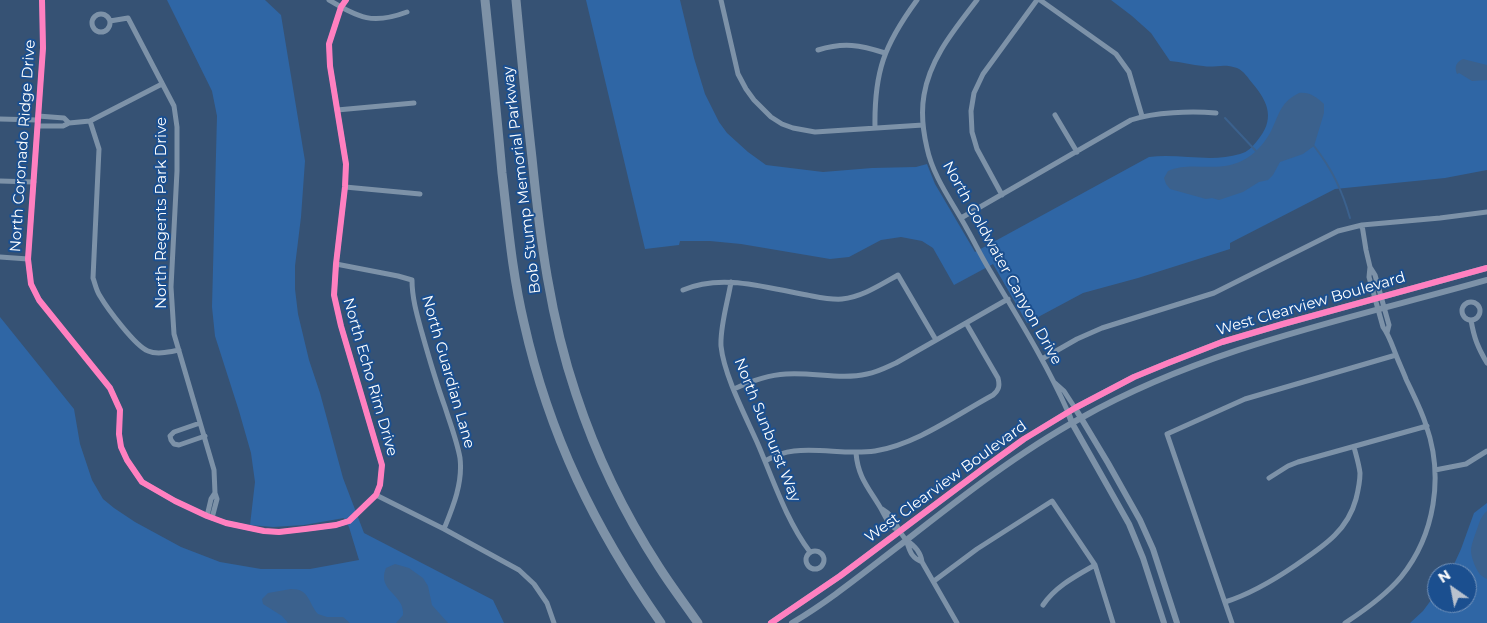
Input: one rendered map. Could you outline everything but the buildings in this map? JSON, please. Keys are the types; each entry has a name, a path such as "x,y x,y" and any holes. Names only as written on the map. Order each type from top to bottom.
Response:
{"highway":[{"name":"Bob Stump Memorial Parkway","path":"484,0 510,244 520,307 535,367 552,420 575,477 624,568 661,623"},
{"name":"Bob Stump Memorial Parkway","path":"516,0 538,219 554,315 569,372 594,443 626,512 659,567 698,623"}],"street":[{"name":"North Coronado Ridge Drive","path":"42,0 43,48 28,259 31,284 39,300 110,388 120,410 119,434 121,447 127,460 142,482 175,501 209,517 264,531 279,532 330,526 349,521 376,495"},
{"path":"330,0 356,16 372,20 394,17 407,12"},
{"name":"North Echo Rim Drive","path":"346,0 341,7 329,44 330,66 346,164 346,187 334,294 341,326 382,466 380,485 376,495"},
{"path":"720,0 738,74 754,100 771,117 782,124 810,131 923,125"},
{"path":"875,128 876,83 885,53 898,28 917,0"},
{"name":"North Goldwater Canyon Drive","path":"977,0 942,48 933,65 924,94 922,108 927,149 936,174 988,268 1042,359 1055,383 1058,394 1072,423 1129,524 1143,558 1164,623"},
{"path":"1002,195 977,149 972,132 971,111 974,93 982,74 1038,0 1116,54 1129,72 1142,116"},
{"name":"North Regents Park Drive","path":"110,21 128,18 174,106 177,127 177,171 171,286 174,334 214,470 217,499 209,517"},
{"path":"818,50 832,46 847,45 863,46 885,53"},
{"path":"0,119 38,121 63,126 69,123 90,121 162,84"},
{"path":"337,110 414,103"},
{"path":"961,218 1131,120 1154,114 1216,113"},
{"path":"1054,115 1077,152"},
{"path":"38,121 64,118 69,123"},
{"path":"90,121 99,148 92,278 98,294 136,342 147,351 159,353 179,350"},
{"path":"0,181 34,182"},
{"path":"346,187 420,194"},
{"path":"1042,359 1091,332 1214,293 1333,233 1362,225 1487,212"},
{"path":"1345,623 1385,593 1401,576 1418,550 1426,533 1435,493 1435,470 1427,426 1383,327 1374,275 1370,267 1362,225"},
{"path":"0,257 28,259"},
{"name":"North Guardian Lane","path":"336,264 412,280 412,294 417,316 460,459 459,483 453,507 444,529"},
{"name":"West Clearview Boulevard","path":"771,623 828,585 994,460 1068,412 1134,377 1202,349 1283,324 1487,268"},
{"path":"683,290 711,282 731,282 840,299 854,297 874,289 898,275 936,340"},
{"name":"West Clearview Boulevard","path":"792,623 836,594 1020,456 1072,423 1146,384 1208,360 1288,334 1487,280"},
{"name":"North Sunburst Way","path":"731,282 721,344 724,358 734,389 793,525 800,539 810,552"},
{"path":"734,389 755,380 785,374 836,376 866,374 881,370 1008,299"},
{"path":"1471,320 1478,348 1487,363"},
{"path":"765,461 780,454 793,451 856,453 891,448 908,442 993,395 999,389 998,378 966,323"},
{"path":"1232,623 1166,434 1245,399 1396,356"},
{"name":"North Goldwater Canyon Drive","path":"1055,383 1064,391 1075,408 1140,520 1153,549 1177,623"},
{"path":"200,423 174,432 170,436 171,440 174,444 178,444 205,436"},
{"path":"1269,478 1293,464 1427,426"},
{"path":"1225,602 1256,590 1292,568 1326,544 1343,528 1354,509 1359,490 1360,473 1354,447"},
{"path":"1435,470 1466,464 1487,451"},
{"path":"856,453 861,478 893,528 900,532 921,556 922,562 957,623"},
{"path":"376,495 444,529 518,570 534,584 547,603 554,623"},
{"path":"934,581 977,549 1052,500 1095,565 1113,623"},
{"path":"1043,605 1051,594 1074,577 1095,565"}],"shaded area":[{"path":"167,0 265,0 281,15 305,161 295,266 298,314 309,360 343,478 364,533 493,600 504,623 0,623 0,317 74,409 80,444 92,480 103,499 114,508 135,522 181,547 220,562 261,569 310,569 359,560 349,527 344,518 304,525 273,527 250,525 255,482 251,453 215,336 212,307 217,116 212,91"},
{"path":"586,0 680,0 705,94 719,122 727,133 748,152 766,165 823,172 916,167 927,164 935,184 975,252 1149,157 1229,157 1248,151 1263,133 1268,119 1266,105 1259,91 1242,71 1228,66 1208,66 1170,61 1151,33 1111,0 1487,0 1487,170 1445,178 1335,189 1230,243 1230,249 1083,293 1027,323 993,264 954,285 933,248 922,241 901,237 881,240 849,257 830,259 741,244 710,241 680,241 679,245 645,249"},
{"path":"1463,59 1487,65 1487,80 1472,81 1459,73 1457,74 1456,65"},
{"path":"1299,93 1313,96 1324,104 1324,113 1314,146 1303,154 1280,162 1268,180 1259,182 1243,192 1219,200 1206,199 1170,189 1166,184 1164,178 1168,171 1177,168 1227,166 1247,158 1258,149 1267,137 1288,100"},
{"path":"1487,503 1487,623 1410,623 1427,606 1427,613 1477,613 1477,563 1455,563 1474,513"},
{"path":"1487,511 1487,579 1480,575 1477,570 1477,563 1474,563 1471,550 1472,542"},
{"path":"395,564 409,568 423,578 428,586 432,605 448,623 396,623 403,615 402,608 400,602 385,582 384,576 386,568"},
{"path":"291,589 302,591 318,614 327,617 343,617 350,623 288,623 282,616 263,604 262,599 268,593"}],"waterway":[{"path":"1225,118 1256,151"},
{"path":"1314,146 1336,180 1350,218"}],"cycle path":[{"path":"42,0 43,48 28,259 31,284 39,300 110,388 120,410 119,434 121,447 127,460 142,482 175,501 226,523 264,531 279,532 336,525 349,521 376,495 380,485 382,465 341,326 334,295 346,164 330,66 329,44 341,7 346,0"},
{"path":"771,623 840,576 1024,439 1075,408 1134,377 1222,342 1487,268"}]}
